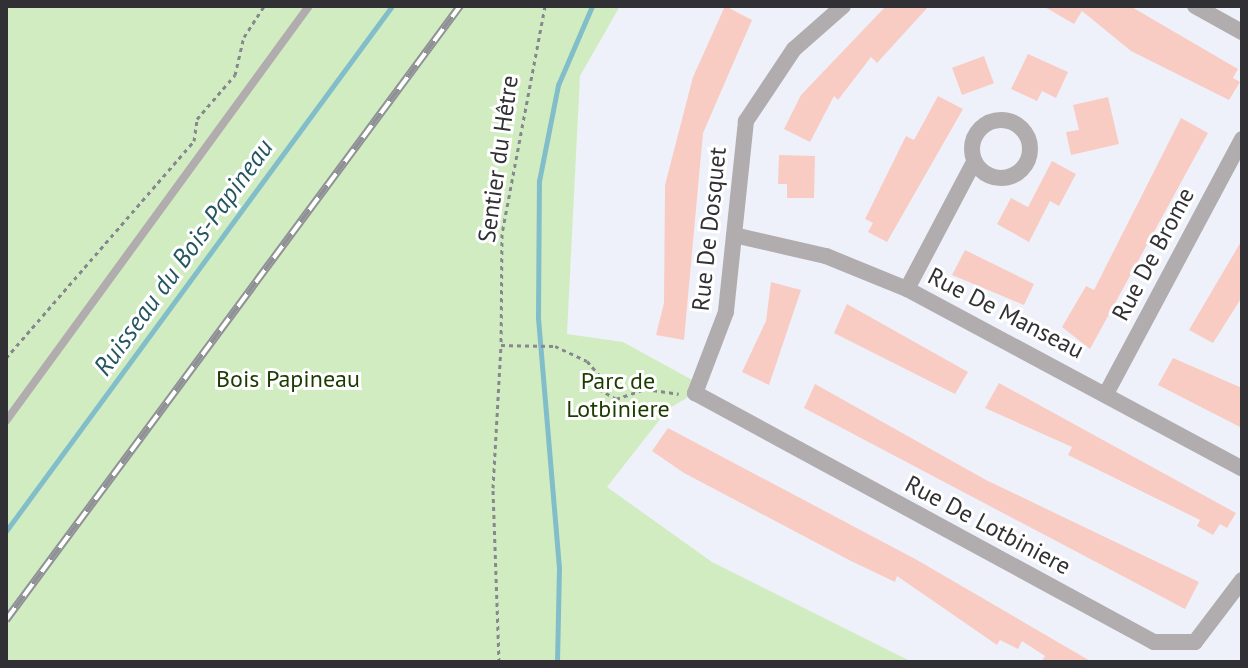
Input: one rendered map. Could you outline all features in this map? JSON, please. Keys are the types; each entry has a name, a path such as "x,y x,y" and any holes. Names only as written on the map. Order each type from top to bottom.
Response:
{"street":[{"name":"Rue De Dosquet","path":"695,393 726,312 746,121 794,49 843,6"},
{"path":"1195,6 1242,32"},
{"name":"Rue De Brome","path":"1107,392 1242,139"},
{"path":"907,289 974,162"},
{"name":"Rue De Manseau","path":"734,235 826,256 907,289 1107,392 1242,469"},
{"name":"Rue De Lotbiniere","path":"695,393 1154,642 1195,642 1242,580"}],"lane":[{"path":"6,421 309,6"}],"path":[{"path":"6,358 194,141 197,119 235,75 244,37 264,6"},
{"name":"Sentier du Hêtre","path":"499,662 493,488 501,345 502,234 545,6"},
{"path":"501,345 555,346 597,367 599,389 616,399 645,389 695,393"}],"green space":[{"name":"Bois Papineau","path":"6,6 620,6 580,76 567,334 623,342 696,382 695,393 668,409 607,487 712,562 912,662 6,662"}],"building":[{"path":"725,6 752,20 703,133 684,340 656,335 664,303 665,185 693,77"},
{"path":"886,6 929,6 877,63 871,57 838,100 834,96 810,142 784,129 801,95"},
{"path":"1043,6 1130,6 1238,69 1233,78 1240,82 1229,100 1131,51 1082,11 1074,24"},
{"path":"1028,54 1068,72 1056,98 1042,91 1037,101 1011,89"},
{"path":"984,56 994,83 962,95 952,68"},
{"path":"938,96 963,109 887,242 868,232 873,223 865,219 906,136 914,140"},
{"path":"1108,97 1119,144 1071,155 1066,132 1079,130 1073,105"},
{"path":"1181,118 1208,133 1090,349 1062,327 1086,286 1094,290"},
{"path":"779,155 815,156 814,198 787,198 787,184 778,184"},
{"path":"1052,161 1076,174 1059,206 1050,201 1029,242 997,224 1011,198 1028,207"},
{"path":"1242,240 1242,297 1213,343 1189,330"},
{"path":"965,250 1034,284 1024,305 952,275"},
{"path":"771,282 801,290 769,385 742,372 766,321"},
{"path":"847,304 968,372 955,394 834,333"},
{"path":"1173,358 1242,388 1242,428 1158,385"},
{"path":"999,383 1236,513 1227,528 1220,524 1213,535 1197,526 1200,520 1068,455 1072,447 985,408"},
{"path":"815,384 986,480 1199,582 1185,609 804,408"},
{"path":"668,428 917,560 1092,662 1041,662 1045,656 1022,641 1018,649 1000,640 997,645 897,576 895,582 851,561 684,473 652,451"}],"waterway":[{"name":"Ruisseau du Bois-Papineau","path":"6,531 392,6"},
{"path":"557,662 559,568 538,316 539,181 558,85 592,6"}],"railway":[{"path":"6,620 460,6"}],"park label":[{"name":"Parc de Lotbiniere","path":"618,395"}]}
